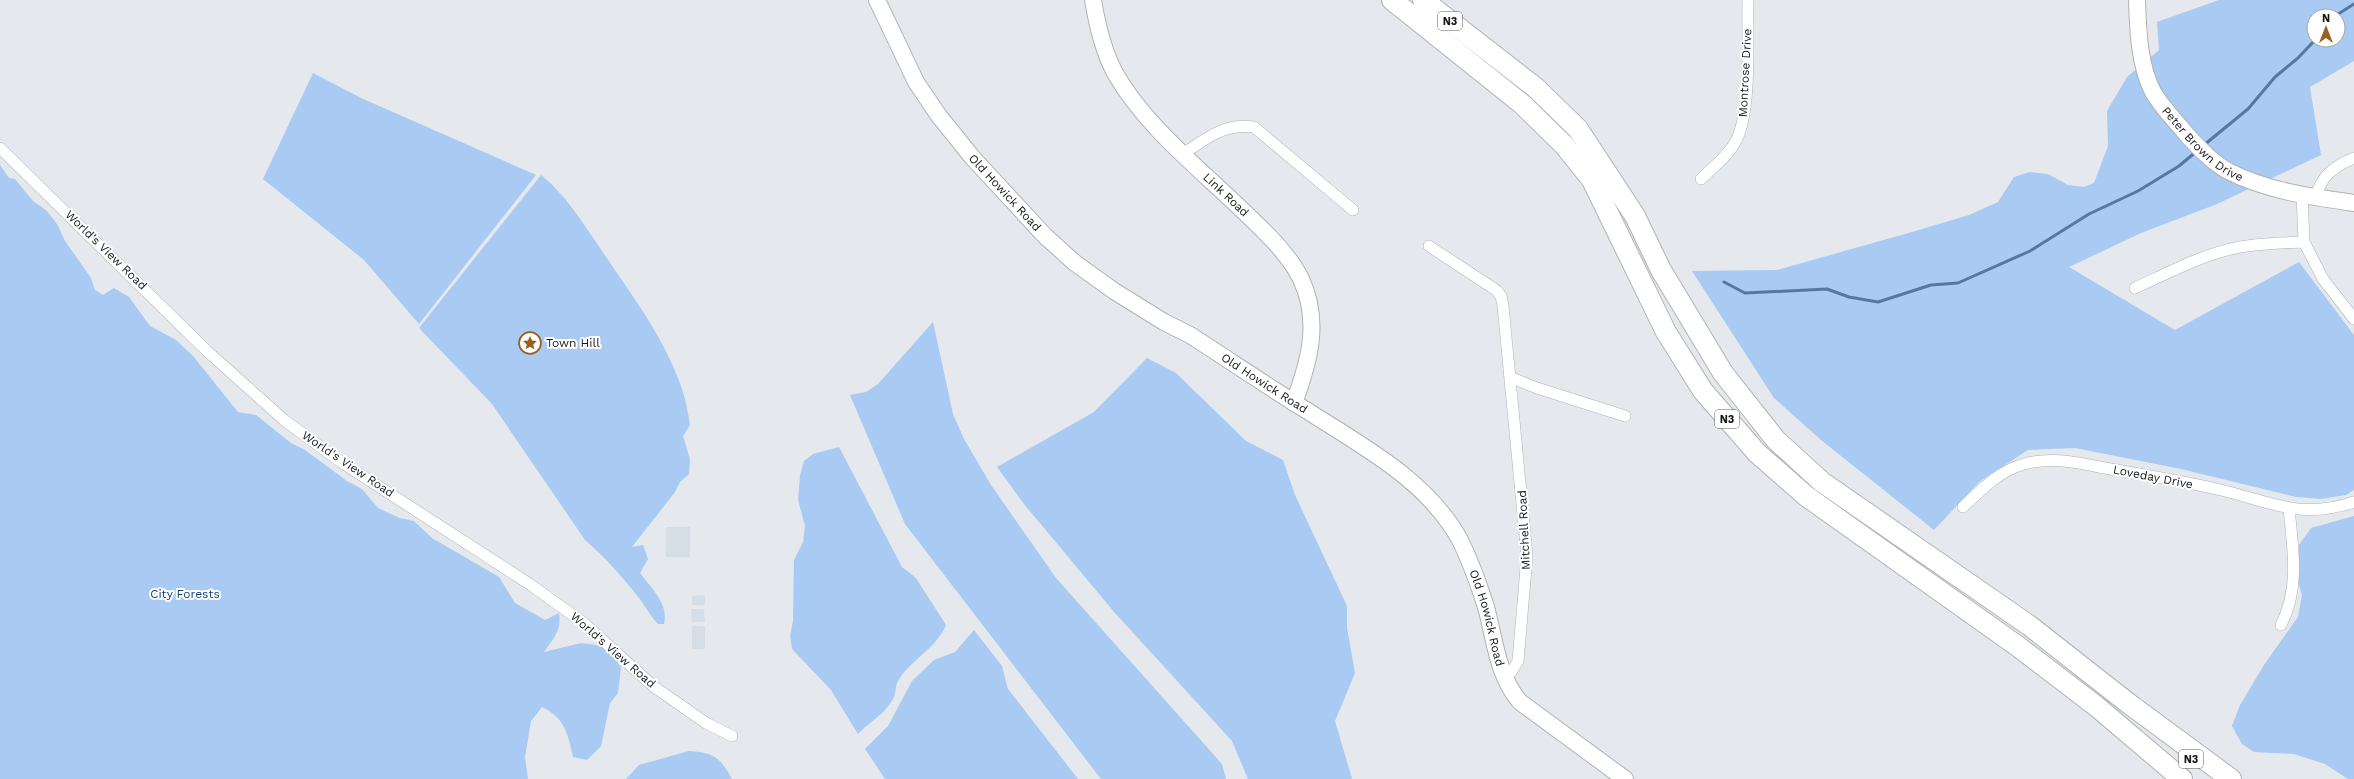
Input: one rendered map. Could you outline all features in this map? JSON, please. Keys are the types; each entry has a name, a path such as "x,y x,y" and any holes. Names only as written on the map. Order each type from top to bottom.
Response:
{"highway":[{"name":"N3","path":"1392,0 1522,104 1564,145 1592,180 1666,332 1703,390 1757,453 1806,496 2016,645 2096,706 2182,779"},
{"name":"N3","path":"1423,0 1536,88 1578,129 1635,216 1661,270 1723,374 1776,440 1822,482 2030,626 2170,737 2216,779"},
{"path":"1434,0 1477,42"},
{"path":"2170,737 2231,779"}],"main road":[{"name":"Old Howick Road","path":"877,0 916,82 939,116 967,152 1059,250 1120,295 1164,322 1190,335 1348,437 1417,486 1447,521 1470,560 1479,585 1504,677 1511,692 1520,702 1625,779"},
{"name":"Link Road","path":"1093,0 1098,25 1114,72 1141,110 1183,154 1269,235 1301,279 1311,319 1311,346 1309,360 1294,403"},
{"name":"Peter Brown Drive","path":"2137,0 2138,26 2145,69 2154,92 2206,155 2228,170 2264,185 2309,196 2354,203"}],"street":[{"name":"Montrose Drive","path":"1701,179 1723,159 1736,141 1742,125 1746,107 1748,0"},
{"path":"1183,154 1226,128 1239,125 1254,127 1353,210"},
{"name":"World's View Road","path":"0,148 132,275 207,350 284,420 341,462 531,584 585,624 653,686 706,723 732,736"},
{"path":"2354,158 2340,164 2324,177 2309,196 2304,242 2323,279 2354,319"},
{"path":"2135,288 2200,258 2223,251 2254,245 2304,242"},
{"name":"Mitchell Road","path":"1429,246 1496,290 1501,296 1512,378 1526,525 1527,574 1518,660 1512,671 1504,677"},
{"path":"1512,378 1537,388 1625,416"},
{"name":"Loveday Drive","path":"1963,506 1992,480 2010,469 2025,464 2061,461 2222,490 2288,509 2324,510 2354,502"},
{"path":"2281,625 2288,611 2294,579 2288,509"}],"shaded area":[{"path":"666,527 690,527 690,557 666,557"},
{"path":"705,595 705,605 692,605 692,596"},
{"path":"691,609 704,609 705,622 692,622"},
{"path":"692,626 705,626 705,649 692,649"}],"green space":[{"path":"2219,0 2354,0 2354,61 2310,87 2321,155 2217,204 2141,233 2069,267 2175,330 2299,262 2354,335 2354,490 2346,495 2321,499 2296,497 2181,469 2075,448 2028,450 1979,482 1934,530 1821,440 1774,398 1692,271 1777,270 1912,232 1969,215 1998,202 2014,177 2030,172 2048,174 2068,185 2084,187 2094,183 2108,146 2107,111 2127,77 2159,50 2157,22"},
{"path":"313,73 361,98 536,175 419,324 364,260 263,179"},
{"name":"City Forests","path":"0,165 9,178 15,179 33,201 46,210 57,224 65,241 91,278 95,290 103,295 114,288 129,297 150,326 176,340 193,356 238,412 256,415 291,443 305,450 347,481 362,489 378,508 400,518 414,521 432,538 499,577 515,603 545,620 559,613 560,619 558,629 544,652 581,643 605,648 621,667 618,693 610,703 601,746 587,760 573,757 567,734 561,722 550,711 542,707 531,721 525,757 528,779 0,779"},
{"path":"541,175 558,191 573,209 646,316 675,370 685,398 690,425 683,436 690,459 689,474 680,482 675,492 632,547 643,545 648,559 640,573 662,603 665,617 664,624 658,624 640,599 600,553 585,540 492,404 419,328"},
{"path":"933,322 953,414 964,439 991,485 1056,578 1222,764 1226,779 1101,779 905,524 850,395 866,392 878,384"},
{"path":"1147,358 1176,373 1246,441 1283,460 1295,495 1347,606 1347,628 1355,673 1335,721 1352,779 1248,779 1232,741 1115,613 1024,504 997,467 1094,412"},
{"path":"839,447 902,567 916,578 946,625 942,633 930,648 903,674 897,683 894,697 889,705 858,734 831,690 792,649 790,636 793,621 794,560 803,542 805,526 798,500 800,476 804,461 813,454"},
{"path":"2354,516 2354,779 2348,779 2325,764 2294,754 2254,752 2242,744 2232,726 2240,705 2264,665 2298,617 2302,595 2297,578 2299,545 2311,528"},
{"path":"974,630 1002,666 1008,689 1078,779 885,779 865,749 888,726 912,681 934,660 955,652"},
{"path":"689,751 705,753 720,761 732,779 626,779 639,765"}],"waterway":[{"path":"2346,9 2354,4"},
{"path":"2204,145 2248,109 2275,77 2307,48"},
{"path":"1724,282 1745,293 1827,289 1849,297 1878,302 1931,285 1958,283 2030,251 2089,214 2138,191 2179,166 2197,151"}],"place":[{"name":"Town Hill","path":"530,343"}]}
